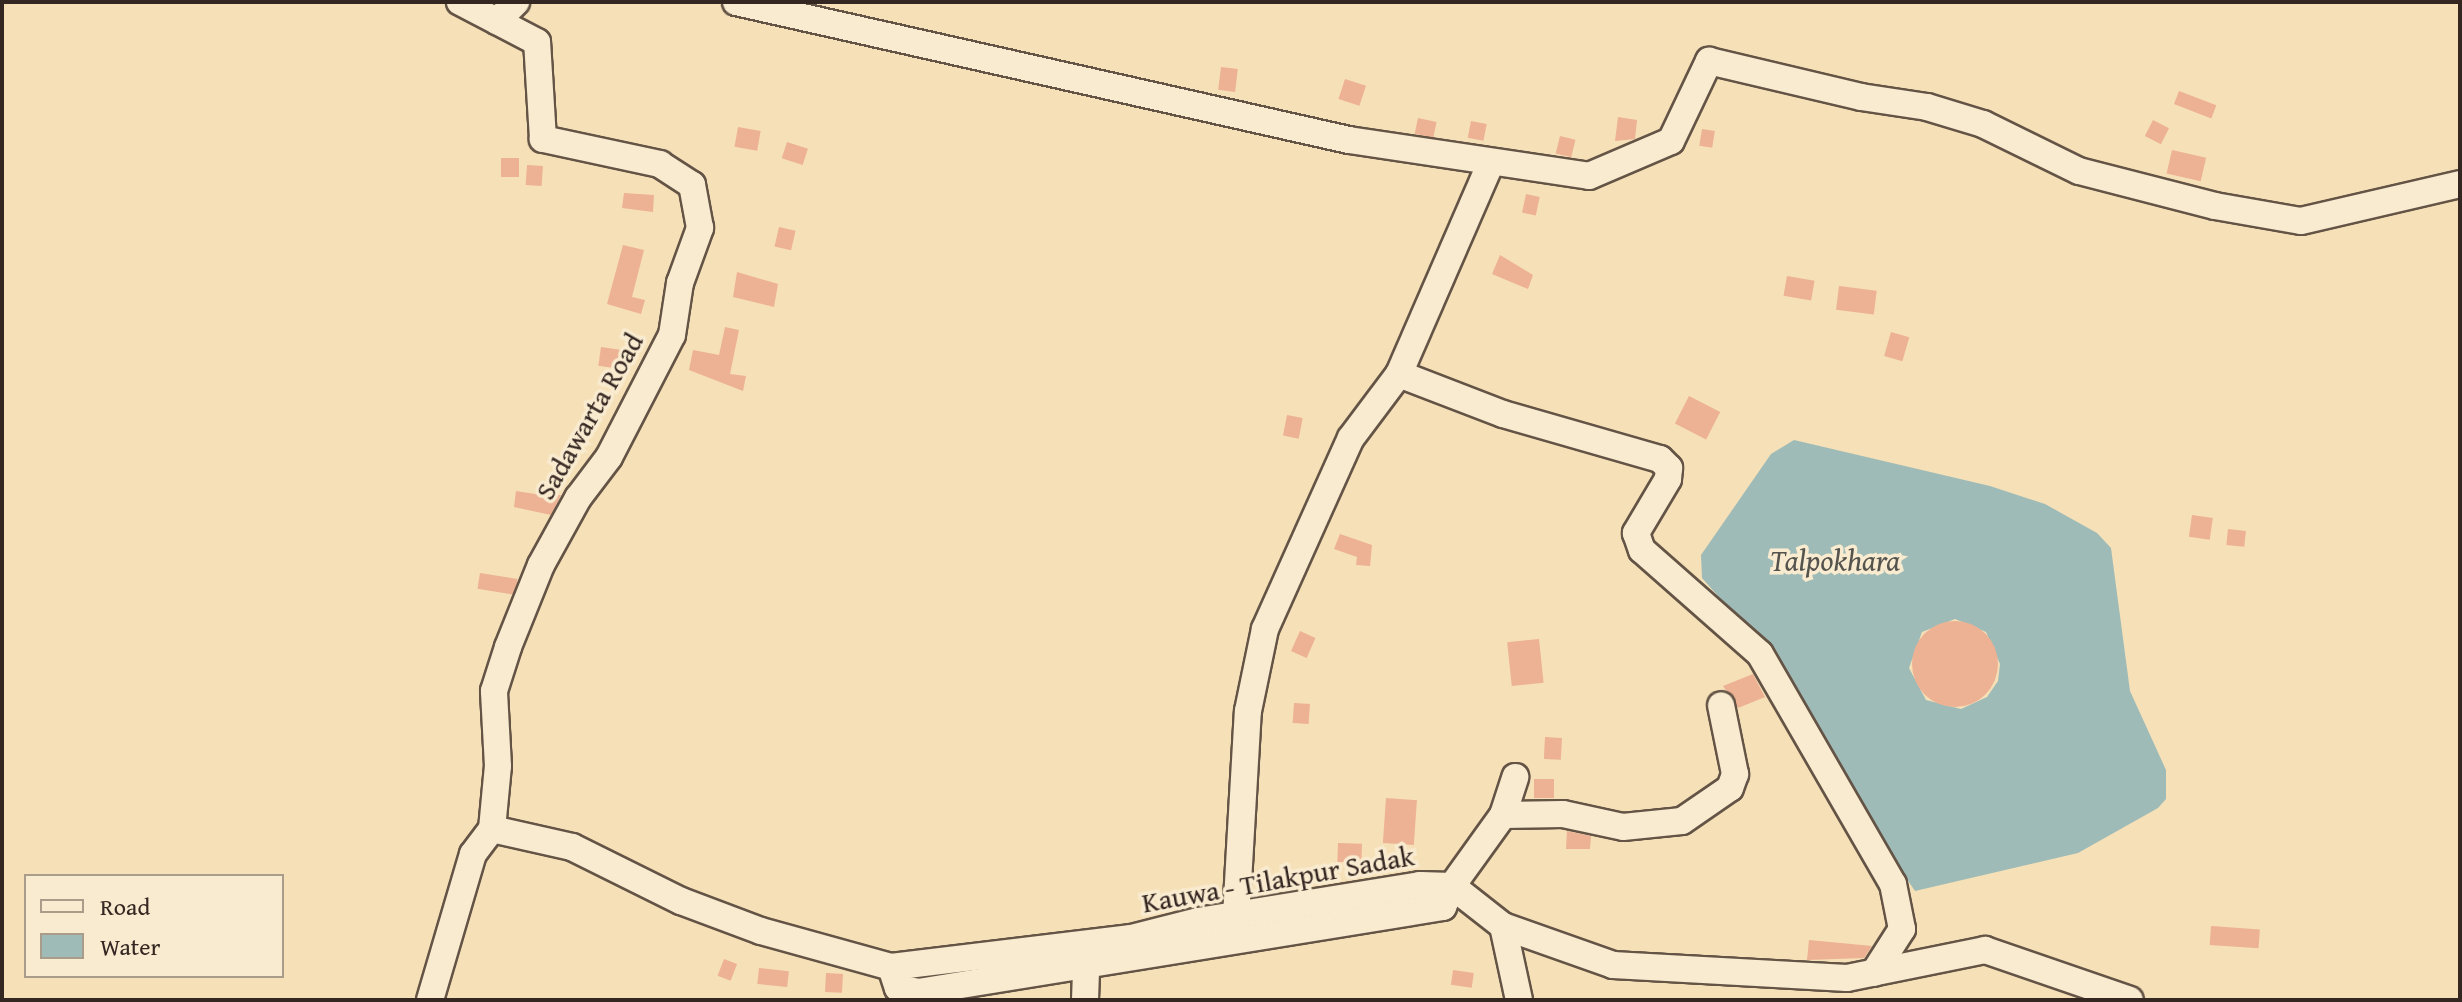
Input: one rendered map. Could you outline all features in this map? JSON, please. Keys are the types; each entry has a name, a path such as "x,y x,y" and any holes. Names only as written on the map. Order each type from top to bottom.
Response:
{"street":[{"name":"Sadawarta Road","path":"430,1000 473,854 492,829 498,766 494,691 508,647 541,565 578,498 609,457 672,335 680,283 700,228 692,185 660,164 543,139 537,42 460,2"},
{"path":"497,21 516,2"},
{"path":"736,2 1349,140 1490,165 1589,176 1671,141 1709,61 1861,97 1927,107 1983,124 2079,171 2215,206 2301,221 2460,184"},
{"path":"1236,917 1248,711 1265,629 1351,438 1399,374 1490,165"},
{"path":"1399,374 1503,414 1660,459 1669,468 1668,479 1636,533 1642,550 1760,654 1893,884 1902,929 1874,973"},
{"path":"1503,815 1563,814 1623,827 1682,821 1730,788 1735,774 1721,705"},
{"path":"891,967 898,988 918,992 1443,907 1452,886 1503,815 1515,777"},
{"name":"Kauwa - Tilakpur Sadak","path":"492,829 527,833 761,931 891,967 1056,949 1420,885 1452,886 1503,926 1613,965 1847,978 1985,950 2130,1000"},
{"path":"1503,926 1519,1000"},
{"path":"1085,1000 1086,966"}],"water":[{"name":"Talpokhara","path":"1794,440 1990,486 2045,504 2097,533 2111,548 2130,691 2166,770 2166,799 2158,808 2078,853 1915,891 1862,813 1794,682 1702,578 1701,555 1771,454","holes":["1955,619 1986,632 2000,664 1998,681 1987,697 1961,709 1926,700 1909,668 1922,632"]}],"building":[{"path":"1221,67 1238,69 1235,92 1218,90"},
{"path":"1345,79 1366,86 1359,106 1339,99"},
{"path":"2179,91 2216,105 2211,118 2174,104"},
{"path":"1618,117 1637,120 1635,139 1615,141"},
{"path":"1418,118 1437,122 1433,138 1415,134"},
{"path":"2153,120 2169,128 2161,144 2145,136"},
{"path":"1471,121 1487,124 1483,141 1468,138"},
{"path":"738,127 761,131 757,151 735,147"},
{"path":"1702,129 1715,131 1712,148 1699,146"},
{"path":"1560,136 1576,140 1571,157 1556,153"},
{"path":"787,142 808,149 803,165 782,158"},
{"path":"2172,150 2206,158 2201,181 2167,173"},
{"path":"501,158 519,158 519,177 501,177"},
{"path":"527,165 543,166 542,186 526,185"},
{"path":"624,193 654,195 653,212 622,208"},
{"path":"1526,194 1540,197 1536,215 1522,213"},
{"path":"779,227 796,231 791,250 775,246"},
{"path":"623,245 644,250 632,297 645,300 641,314 607,304"},
{"path":"1500,255 1533,275 1528,289 1492,274"},
{"path":"737,272 778,284 774,307 733,297"},
{"path":"1787,276 1815,281 1811,301 1784,296"},
{"path":"1839,286 1877,291 1874,314 1836,310"},
{"path":"725,327 739,330 730,374 746,376 743,391 689,370 693,350 719,355"},
{"path":"1891,332 1909,337 1902,361 1884,356"},
{"path":"601,347 629,351 626,370 598,366"},
{"path":"1689,396 1720,412 1706,440 1675,424"},
{"path":"1287,415 1303,418 1299,439 1283,436"},
{"path":"516,491 561,495 551,515 514,507"},
{"path":"2192,515 2213,518 2210,540 2189,537"},
{"path":"2228,529 2246,531 2244,547 2226,545"},
{"path":"1340,534 1372,545 1370,566 1356,565 1357,557 1334,549"},
{"path":"480,573 518,579 515,595 477,589"},
{"path":"1955,621 1972,624 1986,633 1995,647 1998,664 1995,681 1986,695 1972,704 1955,707 1938,704 1924,695 1915,681 1912,664 1915,647 1924,633 1938,624"},
{"path":"1300,631 1316,638 1307,658 1291,651"},
{"path":"1539,639 1544,683 1512,686 1507,642"},
{"path":"1753,674 1765,697 1738,708 1723,686"},
{"path":"1294,703 1310,704 1309,724 1293,723"},
{"path":"1545,737 1562,738 1561,760 1544,759"},
{"path":"1534,779 1554,779 1554,798 1534,798"},
{"path":"1386,798 1417,800 1414,845 1383,843"},
{"path":"1567,831 1591,836 1590,849 1566,849"},
{"path":"1338,843 1362,844 1361,863 1337,862"},
{"path":"2211,926 2260,929 2259,948 2210,945"},
{"path":"1809,940 1872,946 1864,958 1807,960"},
{"path":"724,959 737,964 731,981 718,976"},
{"path":"759,968 789,971 787,987 757,984"},
{"path":"1453,970 1474,973 1472,988 1451,985"},
{"path":"826,973 843,974 842,993 825,992"}]}
